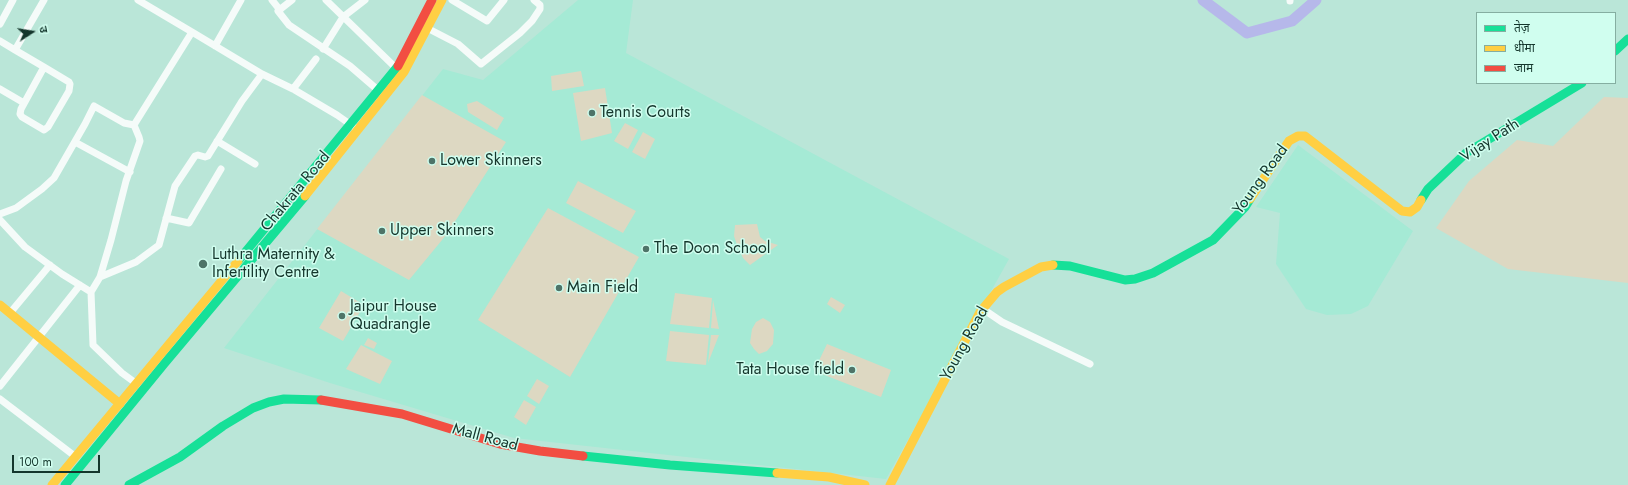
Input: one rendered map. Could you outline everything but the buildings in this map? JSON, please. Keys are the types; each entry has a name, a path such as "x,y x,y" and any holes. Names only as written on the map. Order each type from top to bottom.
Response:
{"street":[{"path":"0,24 13,0"},
{"path":"15,50 44,0"},
{"path":"138,0 150,3 215,46 262,74 293,89 355,127"},
{"path":"215,46 241,0"},
{"path":"272,0 280,10 278,12 289,25 350,66 379,91"},
{"path":"280,10 292,0"},
{"path":"326,0 397,69"},
{"path":"323,49 343,17 365,0"},
{"name":"Chakrata Road","path":"65,485 164,364 295,209 355,127 379,91 397,69 432,0"},
{"name":"Chakrata Road","path":"52,485 355,127 404,72 442,0"},
{"path":"452,0 487,21 504,0"},
{"path":"427,28 458,44 481,64 520,33 532,21 540,9 540,5 534,0"},
{"path":"134,125 192,32"},
{"path":"1616,50 1628,39"},
{"path":"0,42 44,67 70,84 69,91 48,127 44,130 22,117 20,114 24,103 44,67"},
{"path":"293,89 316,59"},
{"path":"100,277 136,262 156,248 161,240 175,186 195,156 198,155 207,157 242,101 262,74"},
{"name":"Vijay Path","path":"1410,212 1417,207 1428,189 1466,153 1580,84"},
{"path":"0,89 24,103"},
{"path":"0,214 16,208 54,178 94,106 124,123 134,125"},
{"path":"134,125 140,137 140,141 100,277 91,292 93,344 122,372 137,384"},
{"name":"Young Road","path":"890,485 983,309 997,292 1041,267 1054,265 1070,266 1125,280 1135,279 1153,273 1213,240 1246,207 1289,141 1298,136 1305,136 1402,211 1410,212"},
{"path":"217,141 255,164"},
{"path":"75,142 130,172"},
{"path":"166,218 189,223 221,168"},
{"path":"0,220 25,247 91,292"},
{"path":"10,313 50,265"},
{"path":"0,386 80,285"},
{"path":"0,305 120,404"},
{"path":"983,309 1002,322 1090,364"},
{"path":"0,399 76,457"},
{"name":"Mall Road","path":"130,485 180,457 223,426 253,408 269,402 284,399 320,400 402,414 500,444 540,451 670,466 829,477 865,485"}],"shaded area":[{"name":"The Doon School","path":"578,0 633,0 626,53 1009,259 886,479 514,438 330,383 224,348 443,69 483,80"},
{"path":"581,71 584,86 552,91 551,76"},
{"name":"Tennis Courts","path":"605,88 612,133 581,141 573,93"},
{"name":"Lower Skinners","path":"422,95 506,142 447,234 409,280 317,229"},
{"path":"1604,97 1628,98 1628,283 1508,269 1436,228 1469,181 1517,140 1553,146"},
{"path":"477,101 504,118 497,130 468,112 467,104"},
{"path":"625,123 638,130 628,149 614,141"},
{"path":"643,132 655,139 645,159 632,152"},
{"path":"1298,145 1413,231 1368,306 1351,314 1327,315 1306,309 1276,264 1280,213 1256,207"},
{"path":"578,181 636,211 623,233 566,203"},
{"name":"Main Field","path":"548,208 639,257 570,377 478,320"},
{"path":"757,224 760,237 765,241 778,245 750,265 743,258 738,248 734,236 735,225"},
{"name":"Jaipur House Quadrangle","path":"341,291 364,305 343,341 319,328"},
{"path":"675,293 712,298 709,328 670,324"},
{"path":"831,297 845,305 840,313 827,304"},
{"path":"713,300 719,329 711,328"},
{"path":"763,318 770,322 774,330 773,344 767,351 759,354 750,343 752,329 756,322"},
{"path":"670,331 709,335 706,365 666,361"},
{"path":"711,335 719,335 708,363"},
{"path":"368,338 377,343 374,349 364,345"},
{"name":"Tata House field","path":"827,344 891,370 881,397 814,371"},
{"path":"361,345 392,361 380,384 346,369"},
{"path":"537,379 549,386 539,404 527,396"},
{"path":"524,400 536,407 526,425 514,417"}],"waterway":[{"path":"1203,0 1247,33 1292,21 1316,0"}],"traffic: fast":[{"path":"1616,50 1628,39"},
{"path":"238,261 398,66"},
{"path":"1421,200 1428,189 1466,153 1580,84"},
{"path":"65,485 305,196"},
{"path":"1053,265 1070,266 1125,280 1135,279 1153,273 1213,240 1245,207 1250,199"},
{"path":"129,485 180,457 223,426 253,408 269,402 284,399 321,400"},
{"path":"583,456 670,465 777,473"}],"traffic: slow":[{"path":"305,196 404,72 442,0"},
{"path":"1250,199 1289,141 1298,136 1305,136 1402,211 1410,212 1417,207 1421,200"},
{"path":"52,485 238,261"},
{"path":"890,485 980,312 997,292 1004,287 1041,267 1053,265"},
{"path":"0,305 120,404"},
{"path":"777,473 829,477 865,485"}],"traffic: jam":[{"path":"398,66 432,0"},
{"path":"321,400 402,414 500,444 540,451 583,456"}],"place":[{"name":"Tennis Courts","path":"592,113"},
{"name":"Lower Skinners","path":"432,161"},
{"name":"Upper Skinners","path":"382,231"},
{"name":"The Doon School","path":"646,249"},
{"name":"Luthra Maternity & Infertility Centre","path":"203,264"},
{"name":"Main Field","path":"559,288"},
{"name":"Jaipur House Quadrangle","path":"342,316"},
{"name":"Tata House field","path":"852,370"}]}
